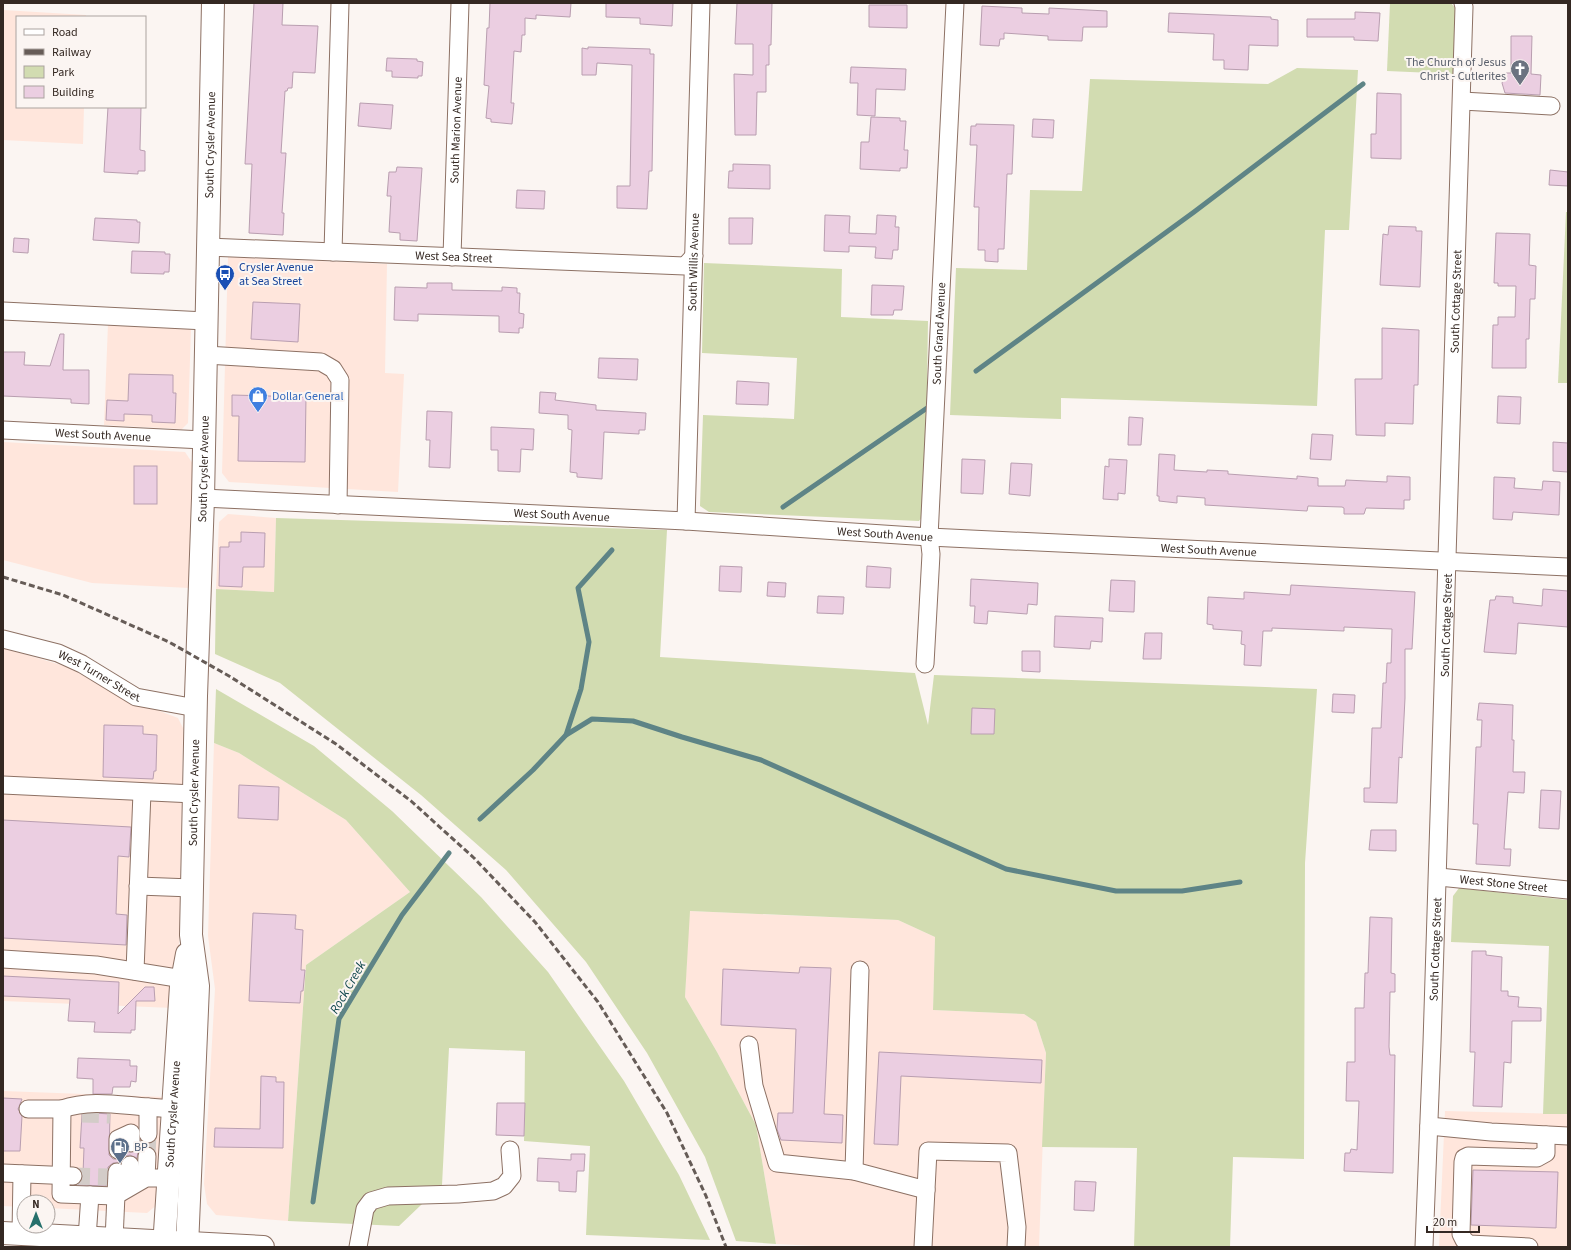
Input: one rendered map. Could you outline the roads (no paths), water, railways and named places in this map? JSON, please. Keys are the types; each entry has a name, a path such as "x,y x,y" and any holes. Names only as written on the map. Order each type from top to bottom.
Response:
{"main road":[{"name":"South Crysler Avenue","path":"187,1245 198,986 191,936 196,708 203,498 213,3"},
{"name":"South Crysler Avenue","path":"164,1245 183,979 191,936"},
{"path":"12,1234 114,1240 164,1245 263,1247"}],"street":[{"path":"333,252 340,3"},
{"name":"South Marion Avenue","path":"452,257 460,3"},
{"name":"South Willis Avenue","path":"686,521 701,3"},
{"name":"South Grand Avenue","path":"924,664 931,554 929,538 955,3"},
{"name":"South Cottage Street","path":"1424,1247 1439,877 1449,560 1462,101 1463,3"},
{"path":"1462,101 1551,106"},
{"name":"West Sea Street","path":"208,247 685,266 694,256"},
{"path":"3,311 206,321"},
{"path":"206,356 321,362 333,369 340,380 338,505"},
{"name":"West South Avenue","path":"3,430 203,440"},
{"name":"West South Avenue","path":"203,498 686,521 929,538 1449,560 1568,567"},
{"name":"West Turner Street","path":"3,639 58,653 82,664 136,697 196,708"},
{"path":"3,785 194,794"},
{"path":"135,971 142,792"},
{"name":"West Stone Street","path":"1439,877 1568,890"},
{"path":"138,886 192,888"},
{"path":"3,959 96,965 183,979"},
{"path":"854,1171 860,970"},
{"path":"749,1045 754,1086 777,1163 854,1171 926,1190"},
{"path":"62,1112 77,1104 96,1103 139,1130"},
{"path":"139,1130 173,1108"},
{"path":"28,1109 82,1114"},
{"path":"62,1112 67,1176 61,1194 115,1196"},
{"path":"110,1115 139,1130"},
{"path":"1429,1126 1490,1132 1568,1136"},
{"path":"1529,1247 1469,1244 1464,1240 1461,1234 1463,1162 1464,1158 1468,1156 1537,1158 1546,1153 1546,1135"},
{"path":"358,1247 365,1209 371,1201 388,1196 458,1194 493,1191 504,1186 512,1176 510,1150"},
{"path":"924,1247 928,1151 1008,1154 1017,1227 1016,1247"},
{"path":"146,1178 147,1156"},
{"path":"3,1173 67,1176"},
{"path":"12,1234 22,1174"},
{"path":"114,1240 115,1196 120,1176 168,1178"},
{"path":"86,1238 90,1195"}],"waterway":[{"path":"976,371 1194,212 1363,84"},
{"path":"783,507 930,406"},
{"path":"566,735 581,689 589,642 578,588 612,550"},
{"path":"480,819 533,770 566,735 592,719 633,721 761,760 1006,869 1116,891 1182,891 1240,882"},
{"name":"Rock Creek","path":"313,1202 339,1019 402,915 449,853"}],"tunnel":[{"path":"82,1114 110,1115"},
{"path":"147,1156 148,1134"},
{"path":"73,1176 108,1177"}],"railway":[{"path":"3,577 63,595 169,642 229,676 336,744 411,801 474,858 535,922 598,1002 667,1113 706,1196 726,1247"}],"place":[{"name":"The Church of Jesus Christ - Cutlerites","path":"1520,86"},
{"name":"Crysler Avenue at Sea Street","path":"225,291"},
{"name":"Dollar General","path":"258,413"},
{"name":"BP","path":"120,1164"}]}
